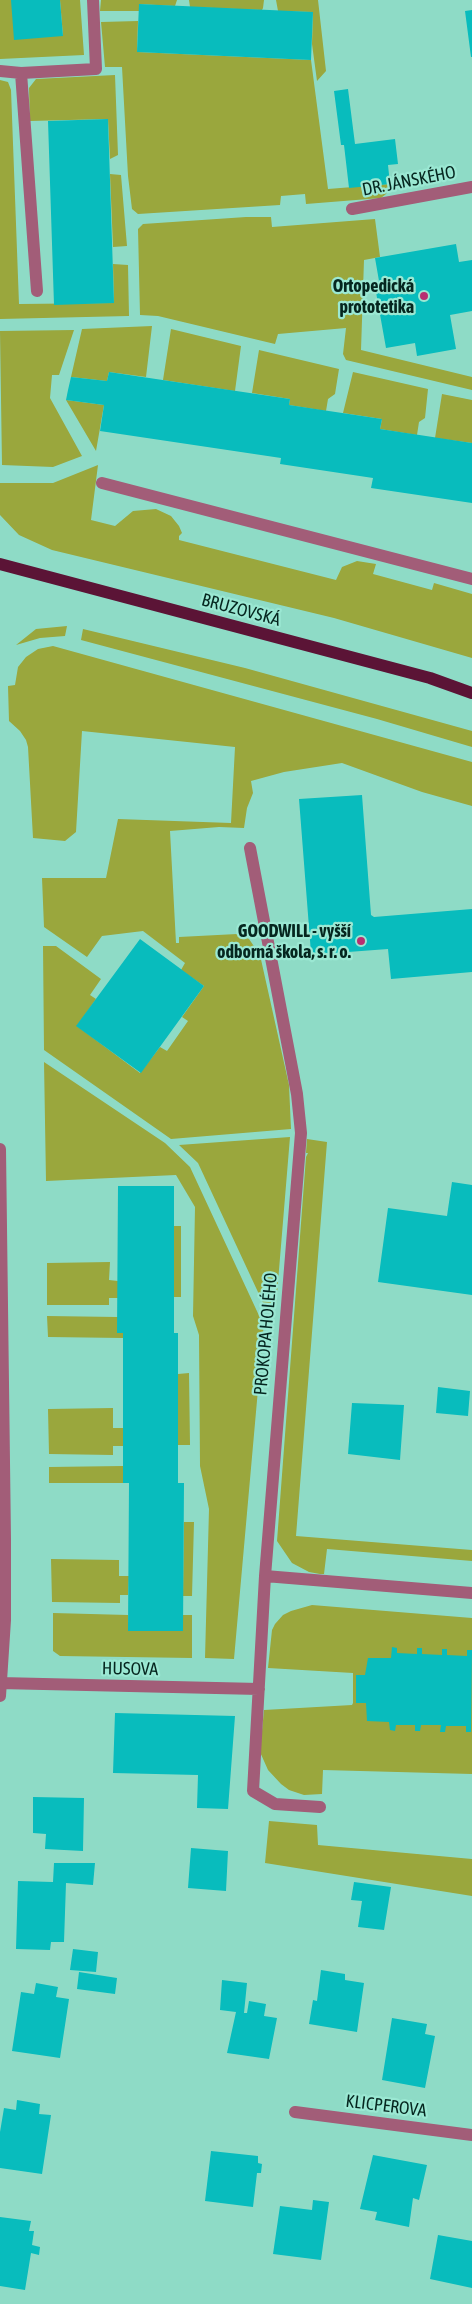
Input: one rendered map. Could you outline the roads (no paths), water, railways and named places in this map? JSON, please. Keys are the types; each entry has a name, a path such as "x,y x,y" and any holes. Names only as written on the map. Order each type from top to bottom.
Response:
{"main road":[{"name":"BRUZOVSKÁ","path":"0,564 430,678 472,692"}],"street":[{"path":"0,70 21,73 96,69 93,0"},
{"path":"21,73 37,291"},
{"name":"DR. JÁNSKÉHO","path":"352,209 472,187"},
{"path":"102,482 472,579"},
{"name":"PROKOPA HOLÉHO","path":"250,848 297,1094 301,1133 265,1576 252,1791 275,1804 320,1807"},
{"path":"0,1149 5,1540 5,1620 0,1696"},
{"path":"265,1576 472,1593"},
{"name":"HUSOVA","path":"0,1683 259,1689"},
{"name":"KLICPEROVA","path":"295,2112 472,2134"}],"place":[{"name":"Ortopedická prototetika","path":"424,296"},
{"name":"GOODWILL - vyšší odborná škola, s. r. o.","path":"361,941"}]}
